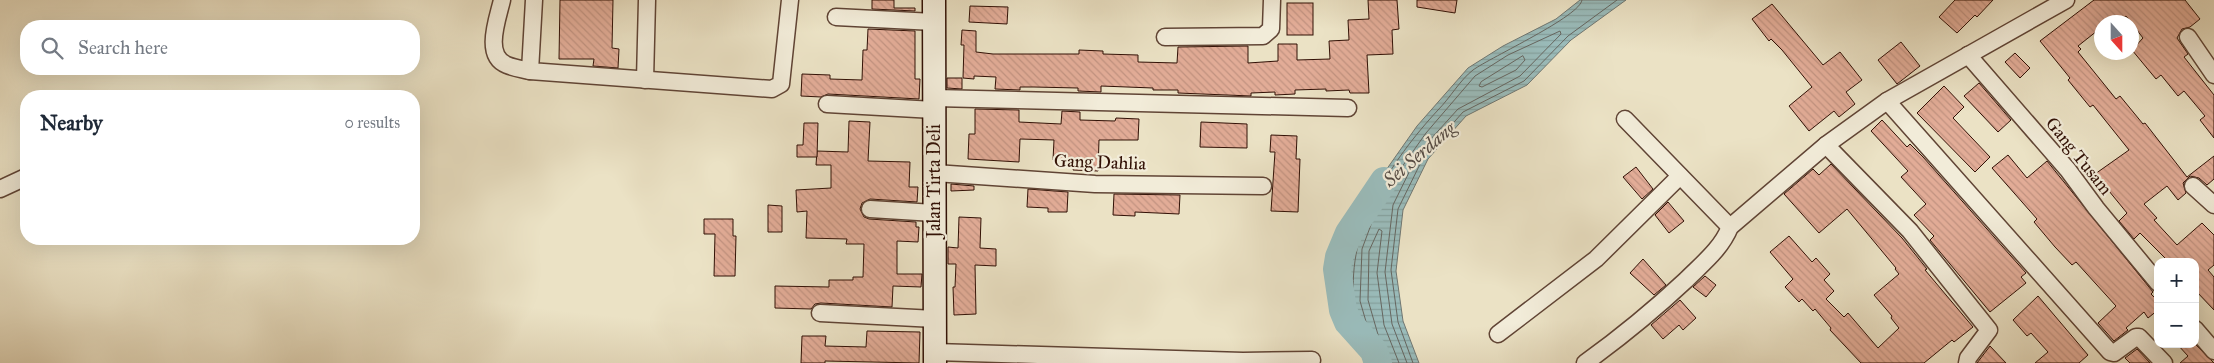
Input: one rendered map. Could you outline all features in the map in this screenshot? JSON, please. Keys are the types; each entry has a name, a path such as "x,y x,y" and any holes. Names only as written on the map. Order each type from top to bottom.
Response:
{"street":[{"path":"502,0 494,40 496,54 506,65 530,70 645,80 776,88 781,84 790,0"},
{"path":"530,70 534,0"},
{"path":"645,80 647,0"},
{"path":"1165,37 1263,36 1272,29 1272,0"},
{"path":"1585,363 1623,336 1675,291 1716,252 1725,239 1730,227 1826,145 1888,102 2066,0"},
{"path":"836,17 934,11"},
{"name":"Jalan Tirta Deli","path":"934,11 935,358"},
{"path":"2188,38 2214,75"},
{"name":"Gang Tusam","path":"1968,55 2068,170 2096,208 2154,278"},
{"path":"1888,102 2110,352 2114,353 2136,337 2164,363"},
{"path":"827,104 1348,108"},
{"path":"1625,119 1730,227"},
{"path":"1826,145 1910,231 1989,330 1968,358 1967,363"},
{"name":"Gang Dahlia","path":"935,173 1094,184 1263,186"},
{"path":"1498,334 1596,259 1680,176"},
{"path":"0,189 20,180"},
{"path":"2193,186 2214,205"},
{"path":"870,209 934,213"},
{"path":"820,313 935,319"},
{"path":"2199,334 2214,351"},
{"path":"935,358 1312,360"}],"water":[{"path":"1580,0 1626,0 1571,40 1527,85 1466,116 1428,159 1403,210 1396,271 1403,321 1419,363 1371,363 1364,356 1349,302 1351,247 1372,190 1417,126 1468,68 1503,46 1556,19"}],"building":[{"path":"560,0 613,0 612,48 619,49 618,68 593,66 594,59 559,59"},
{"path":"872,0 894,0 894,8 915,8 915,11 872,9"},
{"path":"1368,0 1397,0 1399,29 1392,30 1393,54 1367,55 1369,93 1350,93 1349,90 1326,91 1326,89 1295,90 1295,94 1275,95 1275,92 1251,93 1251,96 1178,93 1178,90 1101,86 1101,92 1078,91 1078,88 1020,87 1020,90 995,89 996,77 974,76 974,79 963,78 964,45 961,45 962,30 976,31 976,52 993,54 1079,54 1079,50 1103,51 1103,54 1138,55 1138,62 1177,63 1178,47 1248,46 1248,63 1278,61 1278,44 1297,44 1297,60 1330,59 1329,41 1349,40 1348,20 1369,19"},
{"path":"1417,0 1457,0 1455,13 1417,7"},
{"path":"1955,0 1993,0 1977,17 1975,15 1957,33 1939,17"},
{"path":"2094,0 2185,0 2200,19 2190,27 2182,29 2177,38 2188,54 2184,57 2214,95 2214,138 2200,120 2205,116 2184,91 2178,96 2161,75 2156,79 2139,58 2139,42 2143,38 2139,33 2139,15 2094,15 2094,33 2078,46 2081,49 2078,52 2116,99 2120,96 2143,124 2145,123 2187,177 2214,156 2214,179 2207,185 2199,178 2190,176 2183,183 2186,193 2178,200 2167,186 2144,204 2157,218 2154,220 2177,245 2202,223 2214,235 2214,265 2208,270 2214,277 2214,310 2199,294 2199,258 2165,258 2140,233 2134,239 2119,221 2127,213 2095,174 2129,150 2093,105 2090,107 2068,80 2070,78 2040,41"},
{"path":"1287,3 1313,3 1313,35 1287,35"},
{"path":"1772,4 1823,65 1840,52 1862,80 1846,92 1855,104 1839,117 1834,111 1809,131 1789,106 1812,87 1782,50 1771,39 1769,41 1752,19"},
{"path":"970,6 1008,7 1007,24 969,22"},
{"path":"868,29 915,31 915,79 920,79 919,99 828,94 821,97 801,96 802,74 830,75 830,79 862,80 863,50 867,50"},
{"path":"1901,42 1920,66 1897,84 1878,60"},
{"path":"2015,53 2030,68 2020,78 2005,62"},
{"path":"947,78 962,78 962,89 947,88"},
{"path":"1979,83 2011,120 1998,132 1964,96"},
{"path":"1944,86 1964,107 1953,118 1990,157 1975,172 1917,113"},
{"path":"975,109 1019,110 1019,122 1061,124 1062,111 1080,112 1080,120 1115,121 1116,118 1139,119 1138,140 1099,140 1098,171 1073,170 1074,161 1053,160 1054,140 1020,139 1019,162 968,159 969,134 975,134"},
{"path":"1882,120 1907,147 1910,144 1923,157 2026,273 2021,277 2026,283 1990,312 1930,240 1934,236 1914,215 1926,204 1901,177 1908,171 1871,131"},
{"path":"849,121 870,122 868,161 910,162 909,187 918,187 917,202 870,199 862,203 860,209 864,217 869,219 916,222 916,227 919,227 918,242 897,241 897,274 922,274 921,287 893,286 892,307 821,303 815,304 811,309 775,308 775,286 829,287 829,280 853,280 853,277 863,277 864,244 846,244 847,239 806,238 807,211 797,212 796,190 831,188 831,165 816,165 817,151 848,152"},
{"path":"1201,122 1247,124 1247,148 1200,147"},
{"path":"804,123 818,123 817,157 797,157 797,145 803,145"},
{"path":"1271,135 1297,136 1296,159 1300,159 1298,212 1271,211 1275,152 1270,152"},
{"path":"2008,155 2027,178 2047,161 2153,292 2151,294 2154,297 2154,313 2148,318 2144,312 2126,328 2128,330 2114,341 2098,323 2116,306 2076,262 2072,265 2055,247 2034,222 2037,219 1992,168"},
{"path":"1831,164 1902,238 1927,269 1925,270 1973,327 1954,342 1952,340 1924,363 1861,363 1830,330 1831,328 1815,309 1813,311 1802,299 1799,302 1785,287 1793,279 1770,252 1789,236 1812,262 1816,258 1830,274 1824,280 1834,291 1826,299 1844,317 1848,313 1878,348 1899,328 1891,318 1892,316 1874,295 1899,274 1847,209 1819,233 1784,194 1813,169 1819,175"},
{"path":"1636,167 1653,189 1642,199 1623,177"},
{"path":"951,184 974,186 974,190 951,191"},
{"path":"1028,189 1068,192 1067,212 1048,212 1048,208 1027,207"},
{"path":"1114,194 1180,195 1179,214 1135,212 1135,216 1113,215"},
{"path":"1668,202 1684,221 1669,233 1655,215"},
{"path":"768,205 782,206 782,232 768,232"},
{"path":"959,217 981,218 980,248 996,249 996,266 975,265 976,314 954,315 953,287 955,287 956,264 948,264 948,247 958,248"},
{"path":"704,219 733,219 733,236 736,236 735,276 714,276 715,234 704,234"},
{"path":"1643,259 1666,285 1654,295 1630,273"},
{"path":"1705,276 1716,285 1706,297 1693,287"},
{"path":"2038,296 2088,355 2079,363 2035,363 2048,352 2031,333 2027,336 2013,320"},
{"path":"1680,300 1696,318 1683,330 1679,325 1663,339 1651,325"},
{"path":"867,331 920,332 919,363 825,361 825,363 801,363 802,336 826,336 825,346 866,347"},
{"path":"1990,346 2006,363 1977,363"},
{"path":"2181,348 2199,348 2214,363 2180,363 2188,356"},
{"path":"2137,349 2150,363 2130,363 2125,358"}],"waterway":[{"name":"Sei Serdang","path":"1378,363 1374,351 1348,322 1343,310 1337,269 1339,257 1349,233 1384,181"}]}
